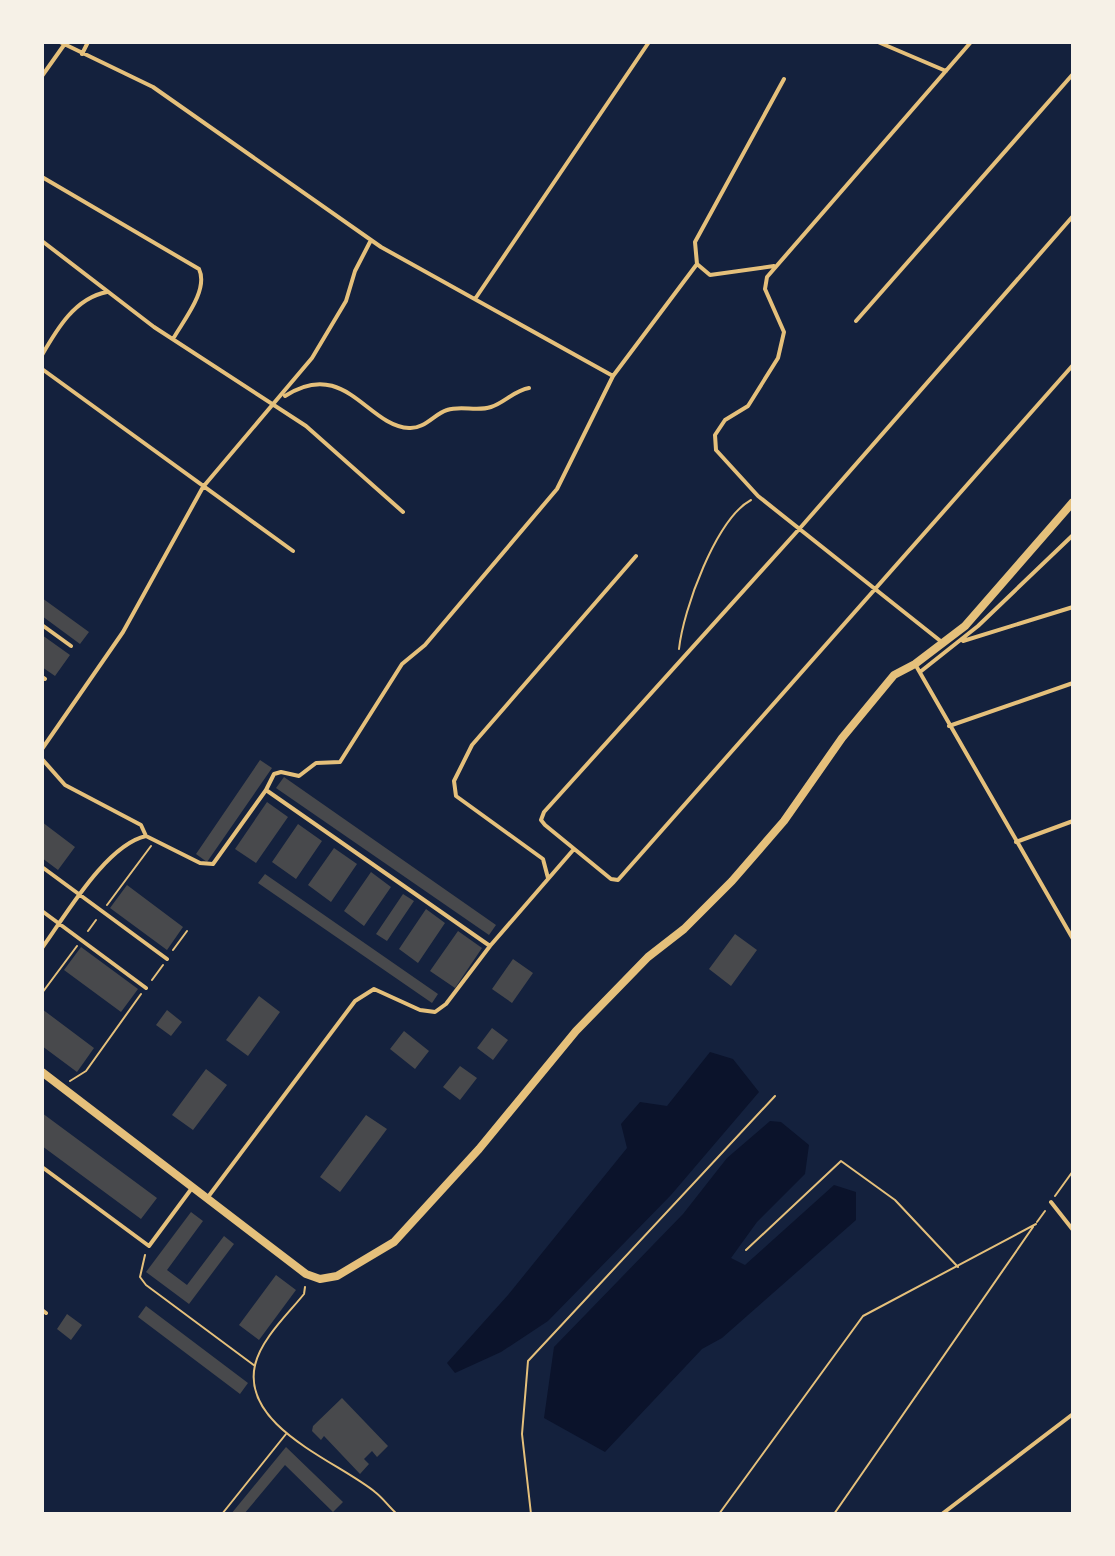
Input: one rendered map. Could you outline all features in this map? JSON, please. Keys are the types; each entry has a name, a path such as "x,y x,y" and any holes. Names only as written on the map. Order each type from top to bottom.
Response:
{"street":[{"path":"42,1072 306,1274 320,1279 337,1276 394,1242 479,1149 576,1031 648,957 684,929 732,881 784,821 842,738 894,675 917,668 965,626 1073,502"}],"lane":[{"path":"82,54 88,42"},
{"path":"475,299 649,42"},
{"path":"878,42 946,71"},
{"path":"943,643 926,627 874,591 801,527 764,501 716,450 715,435 725,420 748,406 778,358 784,332 765,289 767,277 774,266 971,42"},
{"path":"42,76 62,44 153,87 371,240 541,339 613,376"},
{"path":"856,321 1073,74"},
{"path":"42,759 65,785 141,825 146,836 200,863 213,864 274,774 281,772 299,776 316,763 340,762 402,664 425,645 557,489 613,376 697,264 695,242 784,79"},
{"path":"42,177 199,269 201,287 173,339"},
{"path":"1073,216 801,527 544,812 541,820 545,825 611,879 618,880 1073,365"},
{"path":"42,749 123,632 203,487 312,358 346,301 355,271 371,240"},
{"path":"42,241 173,339 306,426 403,512"},
{"path":"697,264 710,275 774,266"},
{"path":"42,355 63,323 81,303 107,291"},
{"path":"42,369 293,551"},
{"path":"280,399 294,389 313,385 333,386 351,393 396,424 410,429 426,424 443,410 492,407 529,388"},
{"path":"1073,535 957,643 917,668 1073,939"},
{"path":"547,881 548,866 543,859 456,796 454,781 472,745 636,556"},
{"path":"957,643 1073,607"},
{"path":"42,625 71,646"},
{"path":"949,726 1073,683"},
{"path":"266,790 490,946"},
{"path":"1016,842 1073,821"},
{"path":"42,948 81,895 127,843 146,836"},
{"path":"208,1197 355,1001 374,989 420,1010 435,1012 446,1004 490,946 574,849"},
{"path":"42,867 167,959"},
{"path":"42,911 146,988"},
{"path":"42,1167 149,1246 194,1187"},
{"path":"1051,1202 1073,1230"},
{"path":"942,1514 1073,1414"}],"path":[{"path":"671,673 680,647 684,615 708,556 746,502 764,501"},
{"path":"62,1086 86,1071 187,931"},
{"path":"531,1514 522,1434 528,1361 775,1096"},
{"path":"746,1250 841,1161 895,1200 959,1268"},
{"path":"834,1514 1073,1171"},
{"path":"719,1514 863,1316 959,1268 1036,1224"},
{"path":"149,1246 141,1264 140,1277 146,1285 255,1366"},
{"path":"306,1274 304,1294 260,1351 255,1366 258,1399 270,1419 375,1492 397,1514"},
{"path":"222,1514 287,1433"}],"water":[{"path":"710,1052 733,1059 759,1092 671,1195 548,1321 501,1352 455,1373 447,1363 508,1295 627,1148 621,1124 640,1102 667,1106"},
{"path":"770,1121 781,1122 809,1145 805,1174 757,1222 731,1258 745,1265 834,1185 856,1192 856,1220 722,1338 702,1349 605,1452 544,1418 554,1347 683,1214 727,1158"}],"building":[{"path":"42,598 89,632 80,644 42,616"},
{"path":"42,635 70,655 55,676 42,667"},
{"path":"260,760 272,768 207,862 196,854"},
{"path":"284,777 496,925 489,935 276,788"},
{"path":"267,802 288,817 256,863 235,849"},
{"path":"42,822 75,847 58,870 42,858"},
{"path":"298,824 322,841 296,879 272,862"},
{"path":"334,848 357,864 331,902 308,885"},
{"path":"371,872 391,887 364,926 344,911"},
{"path":"265,874 438,994 432,1003 258,883"},
{"path":"127,885 183,927 167,950 110,908"},
{"path":"403,894 414,901 387,941 376,934"},
{"path":"426,909 445,923 418,963 399,949"},
{"path":"458,931 482,948 455,988 430,971"},
{"path":"735,934 757,950 731,986 709,969"},
{"path":"81,947 138,989 121,1012 64,970"},
{"path":"513,959 533,973 512,1003 492,989"},
{"path":"259,996 280,1012 248,1056 226,1040"},
{"path":"42,1009 94,1048 77,1072 42,1046"},
{"path":"167,1010 182,1022 171,1036 156,1025"},
{"path":"492,1028 508,1040 493,1060 477,1048"},
{"path":"404,1031 429,1051 415,1069 390,1049"},
{"path":"460,1066 477,1078 460,1100 443,1087"},
{"path":"206,1069 227,1085 193,1130 172,1115"},
{"path":"42,1113 157,1198 141,1219 42,1146"},
{"path":"366,1115 387,1129 340,1192 320,1177"},
{"path":"191,1212 203,1221 167,1270 187,1285 224,1236 234,1244 189,1304 146,1272"},
{"path":"276,1275 296,1290 259,1340 239,1325"},
{"path":"146,1306 248,1383 240,1394 138,1317"},
{"path":"67,1314 82,1325 71,1340 57,1329"},
{"path":"342,1398 388,1446 377,1457 372,1451 364,1459 369,1464 360,1474 324,1436 321,1440 312,1431 313,1426"},
{"path":"286,1447 343,1502 333,1512 285,1465 244,1514 231,1514"}]}
